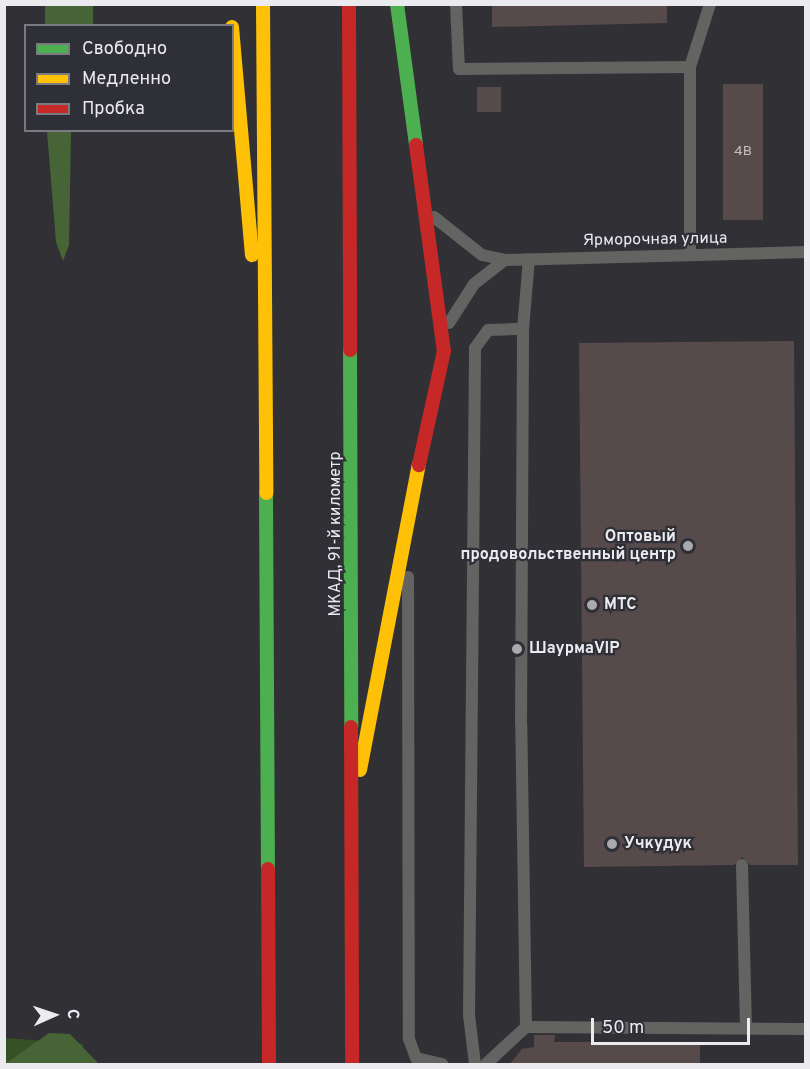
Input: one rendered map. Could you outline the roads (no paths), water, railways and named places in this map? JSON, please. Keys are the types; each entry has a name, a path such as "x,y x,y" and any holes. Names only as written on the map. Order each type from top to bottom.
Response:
{"main road":[{"path":"263,4 269,1065"},
{"name":"МКАД, 91-й километр","path":"348,4 352,1065"},
{"path":"352,814 444,340 429,212 404,86 397,4"},
{"path":"234,45 266,414"}],"lane":[{"path":"456,4 459,69 690,67"},
{"path":"690,255 690,67 710,4"},
{"path":"429,212 482,255 505,260"},
{"name":"Ярморочная улица","path":"505,260 806,252"},
{"path":"526,1027 523,329 529,259"},
{"path":"444,340 453,310 474,284 505,260"},
{"path":"475,1065 469,1016 475,348 488,330 523,329"},
{"path":"408,524 409,1039 416,1058 442,1065"},
{"path":"742,865 746,1028"},
{"path":"486,1065 526,1027 806,1029"}],"place":[{"name":"Оптовый продовольственный центр","path":"688,546"},
{"name":"МТС","path":"592,605"},
{"name":"ШаурмаVIP","path":"517,649"},
{"name":"Учкудук","path":"612,844"}]}
